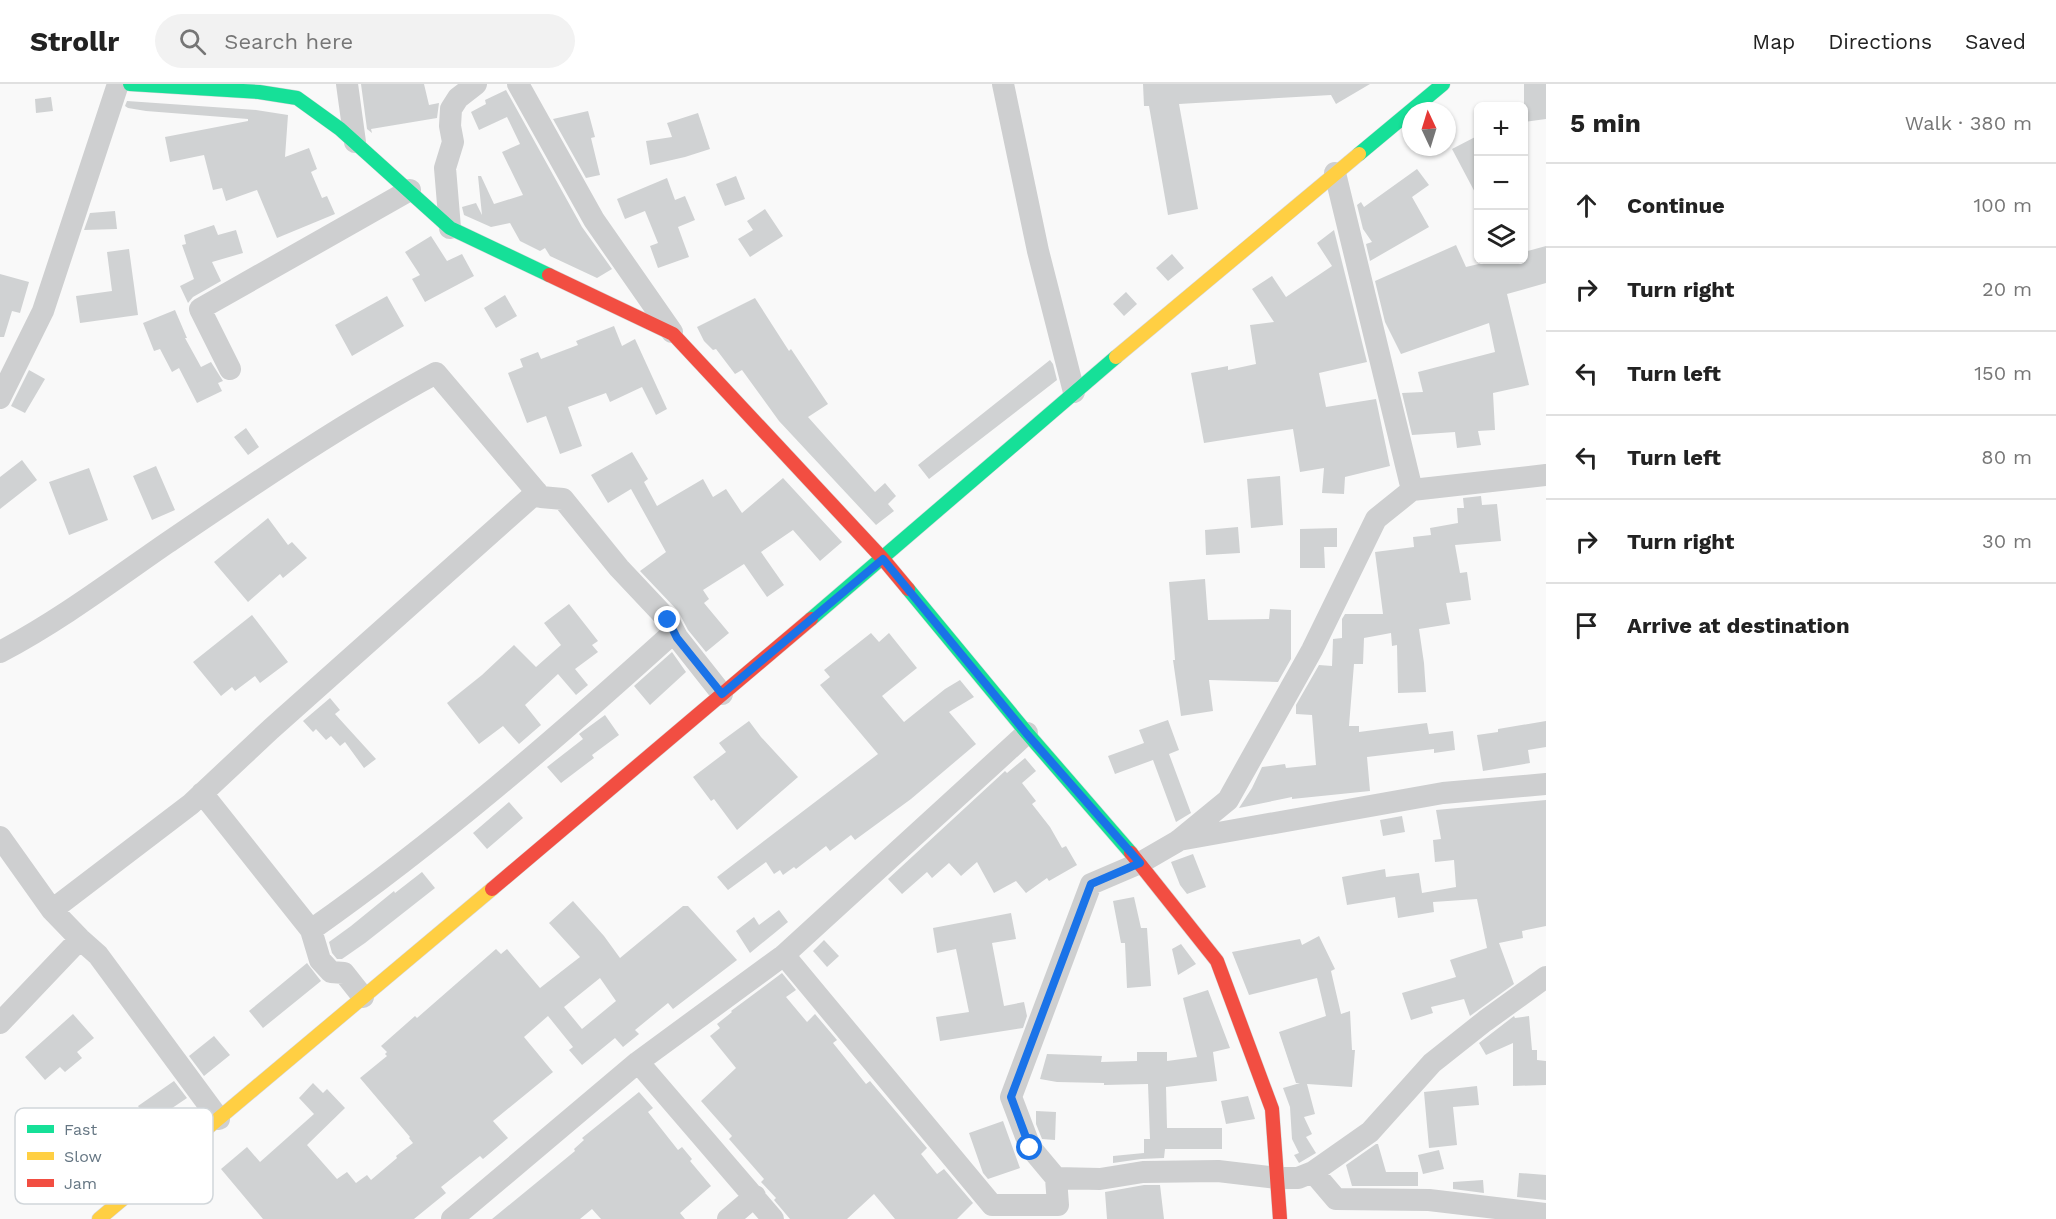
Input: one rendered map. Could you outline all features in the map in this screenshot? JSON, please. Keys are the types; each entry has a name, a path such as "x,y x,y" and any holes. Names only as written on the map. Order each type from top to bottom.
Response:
{"street":[{"path":"0,398 44,310 118,84"},
{"path":"130,84 259,88 297,98 355,142 410,189 450,228 673,334"},
{"path":"347,84 355,142"},
{"path":"450,228 446,168 453,142 450,126 451,109 458,98 476,84"},
{"path":"518,84 594,220 673,334 883,559 1026,733 1140,863 1217,961 1272,1109 1280,1219"},
{"path":"1003,84 1038,251 1074,392"},
{"path":"213,1124 883,559 1074,392 1441,85"},
{"path":"1335,173 1412,490"},
{"path":"230,369 200,309 410,189"},
{"path":"0,652 28,637 319,443 398,393 436,373 541,497 563,499 619,568 668,620 674,632 722,694"},
{"path":"784,955 992,1205 1058,1212 1056,1178 1030,1148 1011,1097 1091,884 1140,863 1178,841 1228,800 1312,650 1376,519 1412,490 1546,475"},
{"path":"52,910 202,793 537,492"},
{"path":"311,930 373,887 480,801 598,701 674,632"},
{"path":"452,1219 638,1062 784,955 1026,733"},
{"path":"1178,841 1443,793 1546,784"},
{"path":"202,793 311,930 320,960 331,972 344,973 363,997"},
{"path":"0,837 52,910 98,955 211,1108"},
{"path":"0,1023 80,939"},
{"path":"1056,1178 1100,1179 1143,1172 1218,1171 1277,1178 1298,1178 1313,1172 1370,1132 1432,1063 1546,977"},
{"path":"638,1062 773,1219"},
{"path":"213,1111 219,1119"},
{"path":"1313,1172 1336,1199 1429,1200 1546,1214"},
{"path":"728,1219 755,1196"},
{"path":"99,1219 117,1204"}],"building":[{"path":"361,84 424,84 429,105 439,103 437,118 371,129 372,133 367,129"},
{"path":"1143,84 1370,84 1336,104 1331,95 1179,104 1198,209 1168,215 1149,106 1144,106"},
{"path":"1524,84 1546,84 1546,119 1528,121 1528,102 1524,102"},
{"path":"506,90 582,227 612,269 597,278 550,256 545,248 540,251 520,241 510,223 491,227 464,215 462,207 476,203 482,215 478,176 481,176 494,204 523,195 502,152 520,144 507,117 479,130 471,112 486,104 485,100"},
{"path":"51,97 53,111 36,113 35,99"},
{"path":"127,101 256,110 288,115 285,157 309,148 317,169 311,172 322,198 327,196 335,214 277,238 257,190 226,201 222,188 213,190 204,155 170,162 165,137 248,121 248,119 146,111 128,108 125,106"},
{"path":"588,111 595,137 591,138 600,175 586,178 553,119"},
{"path":"698,113 710,149 650,165 646,141 672,137 667,123"},
{"path":"1474,138 1474,191 1456,156 1456,147"},
{"path":"1417,169 1429,185 1412,197 1429,227 1370,261 1366,244 1372,242 1363,229 1357,205 1361,202 1364,207"},
{"path":"736,176 745,199 725,206 716,184"},
{"path":"667,178 675,200 685,196 695,220 678,227 689,257 658,268 650,246 658,243 645,211 625,219 617,199"},
{"path":"765,209 783,236 750,257 738,239 753,230 747,221"},
{"path":"115,211 117,229 84,230 90,213"},
{"path":"214,225 218,235 236,230 243,253 212,262 221,281 193,297 188,303 180,286 194,279 182,245 186,244 184,235"},
{"path":"1334,230 1367,362 1319,373 1326,407 1376,399 1390,466 1345,477 1344,494 1322,493 1324,468 1300,472 1293,429 1204,443 1191,373 1228,366 1228,370 1256,364 1250,325 1274,322 1252,289 1272,276 1286,297 1332,266 1317,243"},
{"path":"431,236 447,261 462,254 474,276 425,302 412,279 420,275 405,252"},
{"path":"1456,245 1466,267 1478,264 1528,264 1528,251 1546,246 1546,283 1507,294 1529,385 1493,393 1495,430 1478,431 1481,445 1457,448 1455,432 1412,435 1402,393 1423,392 1418,372 1495,352 1489,323 1401,354 1385,322 1375,281"},
{"path":"129,249 138,315 80,323 76,296 112,291 107,252"},
{"path":"1172,254 1184,268 1168,281 1156,268"},
{"path":"0,274 29,282 20,313 12,311 4,337 0,337"},
{"path":"1126,292 1137,304 1124,316 1113,304"},
{"path":"505,295 517,316 496,328 484,308"},
{"path":"387,296 404,326 352,356 335,325"},
{"path":"755,298 789,351 791,349 828,404 808,417 875,492 885,483 896,496 888,504 894,511 876,525 779,421 742,370 735,374 716,349 713,350 704,341 697,327"},
{"path":"175,310 187,338 185,338 201,367 211,362 223,381 218,383 222,391 197,403 179,368 172,372 160,349 154,351 143,323"},
{"path":"614,326 622,346 635,339 667,409 656,415 642,387 610,402 606,393 568,407 582,446 560,454 546,416 527,423 508,373 523,367 520,359 538,352 541,359 578,345 576,341"},
{"path":"1050,360 1057,380 929,479 918,465"},
{"path":"29,370 45,379 25,413 11,406"},
{"path":"246,428 259,447 248,455 234,437"},
{"path":"632,452 648,479 644,482 657,506 703,479 713,497 726,489 742,513 783,478 842,542 820,561 793,530 761,552 784,585 767,597 744,564 703,590 709,599 704,603 729,633 706,652 688,630 678,611 640,571 666,552 631,489 608,503 591,475"},
{"path":"22,460 37,480 0,509 0,477"},
{"path":"156,466 175,510 152,520 133,476"},
{"path":"89,468 108,520 69,535 49,482"},
{"path":"1280,476 1283,525 1251,528 1247,479"},
{"path":"1481,496 1482,505 1497,504 1501,541 1455,545 1460,573 1467,572 1471,600 1446,603 1450,624 1419,629 1426,692 1398,693 1397,645 1392,646 1391,633 1364,638 1363,664 1354,664 1349,726 1359,726 1359,732 1427,723 1429,734 1453,731 1455,750 1434,753 1434,749 1367,757 1370,791 1292,799 1292,797 1239,808 1262,767 1285,764 1286,768 1316,765 1312,715 1296,714 1296,705 1319,665 1332,666 1333,639 1342,638 1342,619 1345,614 1383,614 1375,552 1414,547 1413,537 1431,535 1430,528 1458,523 1457,508 1464,508 1463,498"},
{"path":"268,518 288,545 292,542 307,558 283,578 280,574 248,602 214,562"},
{"path":"1238,527 1240,553 1206,555 1205,530"},
{"path":"1337,528 1337,547 1324,547 1325,568 1300,568 1300,529"},
{"path":"1205,579 1208,620 1269,619 1270,609 1291,610 1291,659 1278,682 1209,680 1213,711 1181,716 1173,660 1175,660 1169,582"},
{"path":"569,604 598,641 592,645 598,652 575,669 588,685 576,695 558,674 525,705 541,725 519,744 503,726 479,744 447,703 514,645 536,667 561,645 544,623"},
{"path":"252,615 288,662 260,683 255,676 235,691 232,687 221,696 193,662"},
{"path":"871,633 879,642 889,633 917,668 882,696 904,722 945,689 960,680 974,697 949,712 976,744 911,799 855,840 851,835 830,851 826,846 796,869 794,867 783,875 780,870 774,874 766,862 728,890 717,877 878,754 820,685 830,677 824,670"},
{"path":"672,652 686,672 650,705 634,686"},
{"path":"330,698 340,710 335,714 376,759 364,768 345,742 340,746 331,736 326,740 316,729 313,732 303,721"},
{"path":"605,715 619,735 592,755 594,758 561,783 547,767 583,739 579,734"},
{"path":"1168,720 1179,750 1169,754 1191,813 1176,822 1153,760 1115,774 1108,756 1144,743 1139,730"},
{"path":"749,721 798,777 737,830 714,799 711,801 693,777 726,752 719,743"},
{"path":"1546,721 1546,747 1528,750 1530,763 1483,771 1477,735"},
{"path":"1025,758 1036,771 1022,783 1036,801 1032,804 1050,827 1062,848 1066,846 1077,865 1049,881 1047,878 1026,893 1016,881 994,893 977,862 961,876 949,863 932,878 927,872 902,894 888,879 1005,771 1007,773"},
{"path":"1546,800 1546,926 1522,931 1523,938 1499,943 1514,984 1470,1016 1464,999 1431,1007 1433,1013 1411,1020 1402,993 1456,977 1450,960 1487,948 1477,899 1433,902 1434,912 1398,918 1395,897 1347,905 1342,877 1385,869 1386,877 1419,873 1422,893 1456,887 1454,860 1435,862 1433,840 1441,839 1436,810"},
{"path":"509,802 523,818 487,849 473,833"},
{"path":"1402,816 1405,832 1383,836 1380,820"},
{"path":"1193,854 1206,887 1187,894 1180,885 1171,862"},
{"path":"422,872 435,888 365,943 342,959 337,959 332,953 329,942"},
{"path":"1134,897 1141,928 1147,928 1151,986 1127,988 1125,943 1121,943 1113,901"},
{"path":"573,901 620,958 683,906 688,906 737,960 673,1009 668,1003 635,1030 639,1034 623,1047 615,1038 582,1065 569,1050 573,1047 548,1016 524,1037 553,1072 493,1121 508,1138 483,1159 480,1156 441,1187 446,1193 414,1219 263,1219 221,1169 247,1147 260,1162 314,1114 299,1098 313,1083 323,1093 327,1089 345,1108 307,1145 337,1179 347,1172 356,1183 367,1175 371,1180 413,1143 360,1078 387,1056 385,1054 387,1052 381,1046 415,1016 417,1018 496,949 501,954 507,949 540,988 580,957 549,923","holes":["600,978 616,1001 582,1029 564,1007"]},
{"path":"779,910 788,922 750,953 736,931 754,917 759,925"},
{"path":"1011,913 1016,939 992,943 1004,1006 1024,1002 1027,1016 1023,1028 940,1041 936,1017 969,1012 956,949 937,953 933,928"},
{"path":"1319,936 1335,969 1331,971 1341,1014 1350,1011 1352,1050 1355,1050 1352,1087 1307,1084 1315,1114 1304,1117 1312,1134 1306,1137 1316,1153 1299,1163 1294,1155 1299,1153 1292,1139 1290,1107 1283,1088 1300,1083 1296,1083 1279,1032 1326,1016 1317,978 1249,995 1232,952 1300,939 1302,945"},
{"path":"824,940 839,956 827,967 813,951"},
{"path":"1181,944 1196,964 1178,975 1172,949"},
{"path":"307,963 321,981 263,1028 249,1011"},
{"path":"782,973 796,990 786,997 807,1022 815,1014 837,1040 833,1043 866,1084 870,1081 927,1148 921,1154 937,1174 944,1169 973,1203 957,1219 895,1219 874,1194 847,1219 790,1219 774,1200 776,1198 761,1182 764,1179 729,1139 732,1136 701,1101 736,1068 710,1036 720,1028 717,1024"},
{"path":"1208,990 1230,1048 1213,1052 1217,1081 1166,1087 1167,1128 1222,1128 1222,1149 1165,1149 1164,1158 1113,1163 1113,1156 1144,1153 1144,1139 1150,1139 1148,1084 1104,1085 1104,1083 1057,1082 1040,1079 1047,1054 1102,1056 1101,1062 1137,1061 1137,1052 1167,1052 1167,1061 1197,1057 1183,998"},
{"path":"73,1014 94,1038 77,1052 82,1058 65,1072 60,1067 45,1080 25,1057"},
{"path":"1514,1016 1515,1018 1529,1016 1532,1050 1537,1050 1537,1060 1546,1061 1546,1085 1513,1086 1513,1043 1486,1055 1479,1043"},
{"path":"214,1036 230,1055 204,1076 189,1056"},
{"path":"174,1081 187,1098 172,1108 139,1108 138,1106"},
{"path":"1477,1086 1479,1105 1453,1107 1457,1145 1429,1148 1424,1092"},
{"path":"639,1092 653,1108 648,1112 678,1150 682,1147 692,1159 690,1161 711,1186 680,1213 685,1219 601,1219 592,1209 580,1219 492,1219 575,1151 574,1149 584,1140 582,1138"},
{"path":"1248,1096 1255,1119 1226,1124 1221,1101"},
{"path":"1036,1111 1056,1112 1055,1140 1042,1139 1036,1124"},
{"path":"1003,1121 1020,1168 988,1179 983,1173 969,1133"},
{"path":"1378,1144 1386,1172 1418,1172 1418,1186 1352,1186 1346,1165"},
{"path":"1439,1150 1444,1169 1423,1174 1418,1155"},
{"path":"1519,1173 1546,1175 1546,1200 1517,1197"},
{"path":"1483,1180 1484,1193 1453,1189 1453,1182"},
{"path":"1144,1185 1160,1185 1164,1219 1107,1219 1105,1192"}],"traffic: fast":[{"path":"130,84 259,92 297,98 340,129 450,228 549,275"},
{"path":"1359,154 1443,84"},
{"path":"811,619 1116,357"},
{"path":"908,589 1027,733 1131,853"}],"traffic: slow":[{"path":"1116,357 1359,154"},
{"path":"213,1123 492,889"},
{"path":"99,1219 117,1204"}],"traffic: jam":[{"path":"549,275 673,334 883,559 908,589"},
{"path":"492,889 811,619"},
{"path":"1131,853 1217,961 1272,1109 1280,1219"}],"route":[{"path":"668,620 677,638 722,694 883,559 1026,733 1140,863 1091,884 1011,1097 1030,1148"}]}
